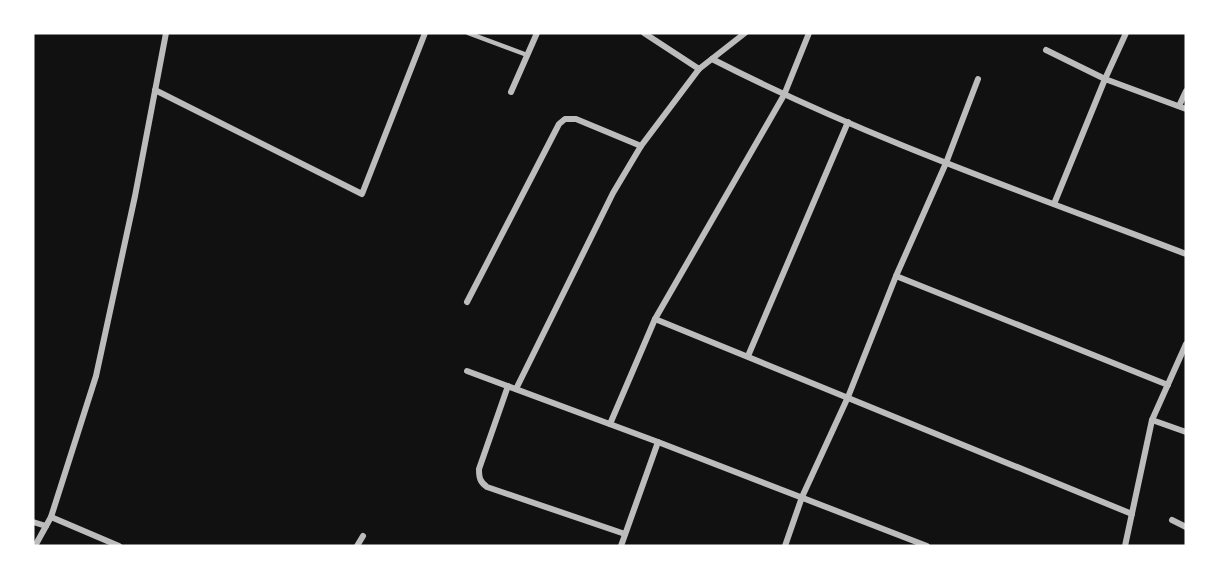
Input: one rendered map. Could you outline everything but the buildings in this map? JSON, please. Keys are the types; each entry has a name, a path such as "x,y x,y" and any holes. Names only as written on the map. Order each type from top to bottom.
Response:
{"street":[{"path":"35,546 51,517 96,376 135,196 166,33"},
{"path":"155,90 362,194 425,33"},
{"path":"511,92 537,33"},
{"path":"644,33 699,69"},
{"path":"516,389 613,193 641,146 699,69 745,33"},
{"path":"610,424 655,319 784,95 809,33"},
{"path":"1054,204 1126,33"},
{"path":"1046,50 1105,79 1186,109"},
{"path":"712,59 784,95 946,163 1186,254"},
{"path":"785,546 802,497 848,397 896,276 946,163 978,79"},
{"path":"1179,106 1186,91"},
{"path":"467,302 559,124 565,119 576,119 641,146"},
{"path":"748,357 848,122"},
{"path":"896,276 1168,386"},
{"path":"655,319 1132,514"},
{"path":"1125,546 1152,420 1186,344"},
{"path":"467,371 927,546"},
{"path":"508,386 479,469 482,484 625,534"},
{"path":"1152,420 1186,432"},
{"path":"629,546 621,545 658,442"},
{"path":"51,517 119,546"},
{"path":"1172,520 1186,527"},
{"path":"33,522 46,526"},
{"path":"357,546 363,536"}],"lane":[{"path":"468,33 527,54"}]}
